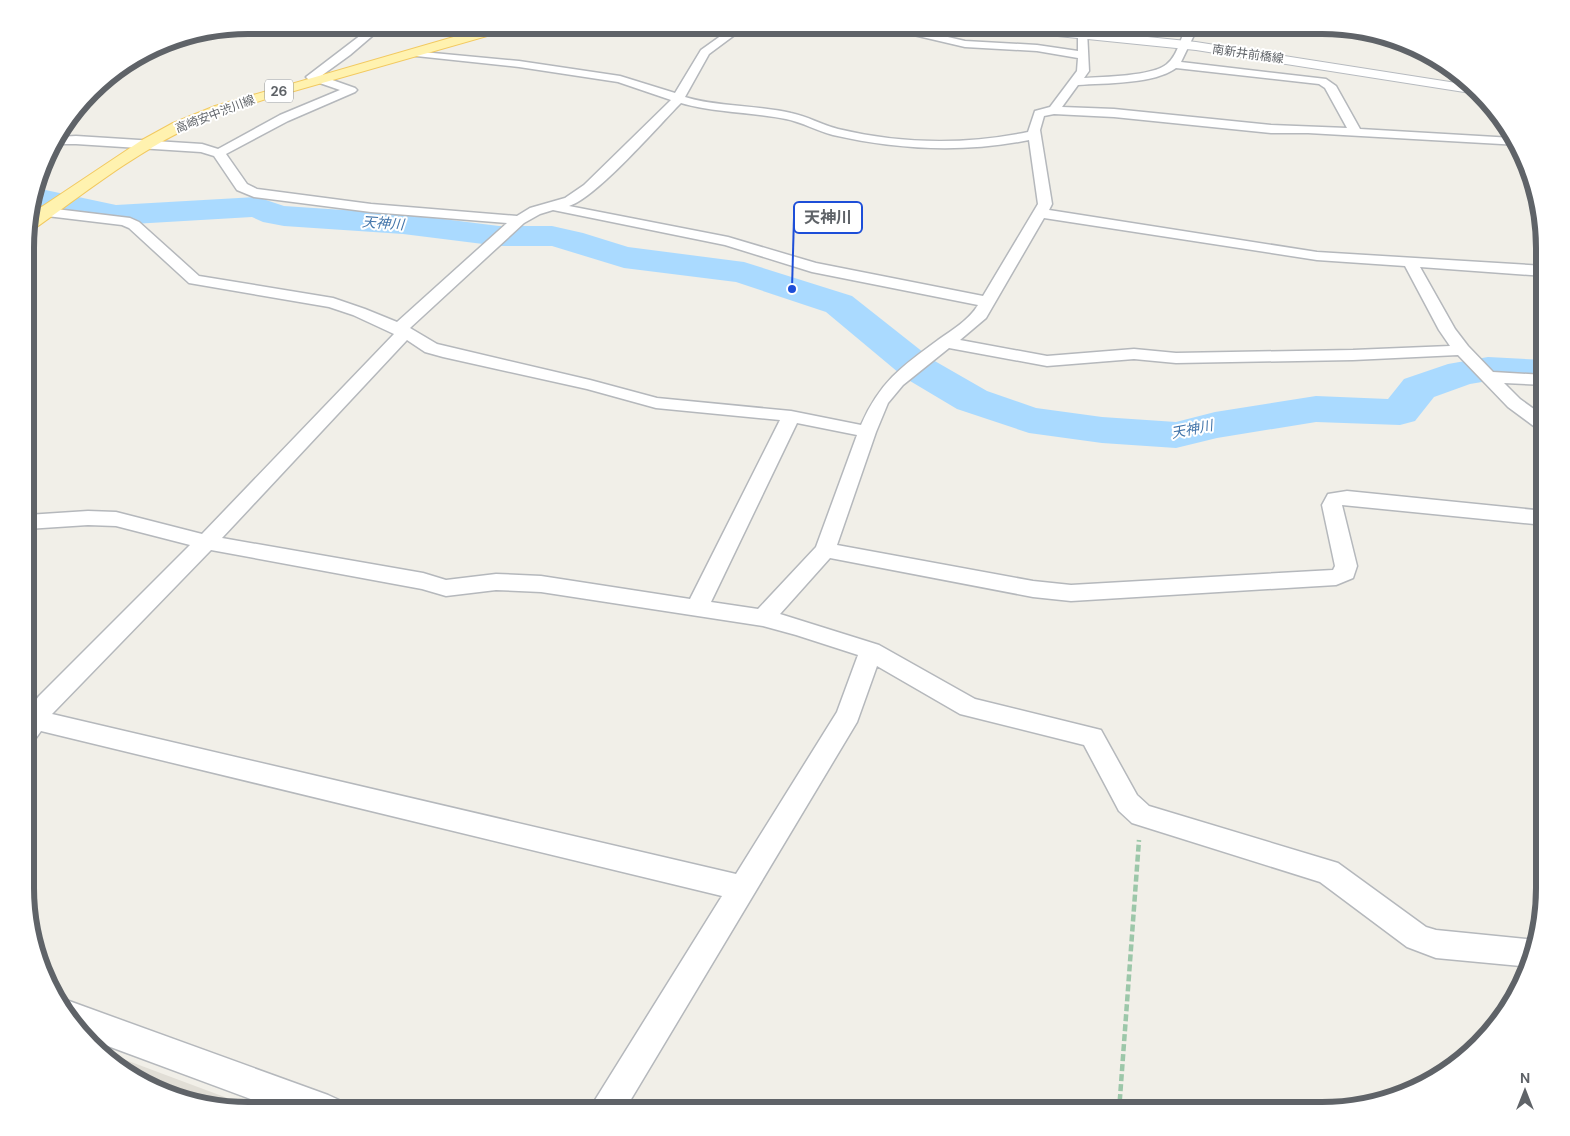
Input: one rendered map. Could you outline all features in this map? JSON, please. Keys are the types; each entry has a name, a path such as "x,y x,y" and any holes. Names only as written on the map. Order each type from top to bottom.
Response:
{"main road":[{"name":"高崎安中渋川線","path":"36,217 48,207 148,143 179,126 220,109 480,34"},
{"name":"南新井前橋線","path":"1083,34 1184,44 1465,89"}],"street":[{"path":"62,141 148,143 202,148 219,152 284,118 351,90 312,77 369,34"},
{"path":"34,722 47,703 206,542 402,331 519,220 535,211 556,207 570,201 589,188 678,98 705,52 730,34"},
{"path":"922,34 959,43 1037,48 1082,55"},
{"path":"1054,110 1076,82 1082,71 1083,34"},
{"path":"1076,82 1152,74 1170,68 1189,34"},
{"path":"416,53 602,76 637,84 678,98 790,116 832,131 872,140 923,144 973,144 994,143 1034,135"},
{"path":"1173,64 1322,81 1330,86 1356,132"},
{"path":"763,618 825,550 867,432 880,402 897,381 972,323 988,302 1045,204 1034,135 1034,126 1039,114 1054,110 1114,113 1271,129 1508,141"},
{"path":"219,152 242,187 254,193 371,208 519,220"},
{"path":"48,207 130,223 194,280 304,297 333,304 359,312 402,331 431,348 449,353 590,385 656,403 792,416 867,432"},
{"path":"556,207 728,241 835,272 988,302"},
{"path":"1040,213 1317,256 1536,270"},
{"path":"1410,262 1447,330 1462,350 1514,403 1536,420"},
{"path":"946,342 1046,361 1134,354 1186,358 1462,350"},
{"path":"1490,377 1536,380"},
{"path":"696,609 792,416"},
{"path":"825,550 1033,589 1071,593 1110,592 1336,577 1345,573 1346,566 1332,505 1335,499 1347,498 1536,517"},
{"path":"34,522 88,518 116,519 206,542 423,581 446,588 496,582 541,584 763,618 799,627 871,651 969,707 1092,737 1128,803 1141,815 1328,872 1351,887 1417,938 1436,944 1526,952"},
{"path":"611,1102 848,715 871,651"},
{"path":"34,727 742,888"},
{"path":"78,1019 303,1102"}],"path":[{"path":"1120,1102 1141,815"}],"shaded area":[{"path":"115,1056 238,1102 206,1098 179,1091 141,1074"}],"waterway":[{"name":"天神川","path":"40,198 116,215 257,207 275,215 284,216 403,224 499,236 552,236 624,257 744,273 839,304 919,369 972,400 1029,420 1102,430 1176,435 1215,425 1316,409 1400,412 1419,388 1462,373 1488,369 1536,372"}],"place":[{"name":"天神川","path":"792,289"}]}
